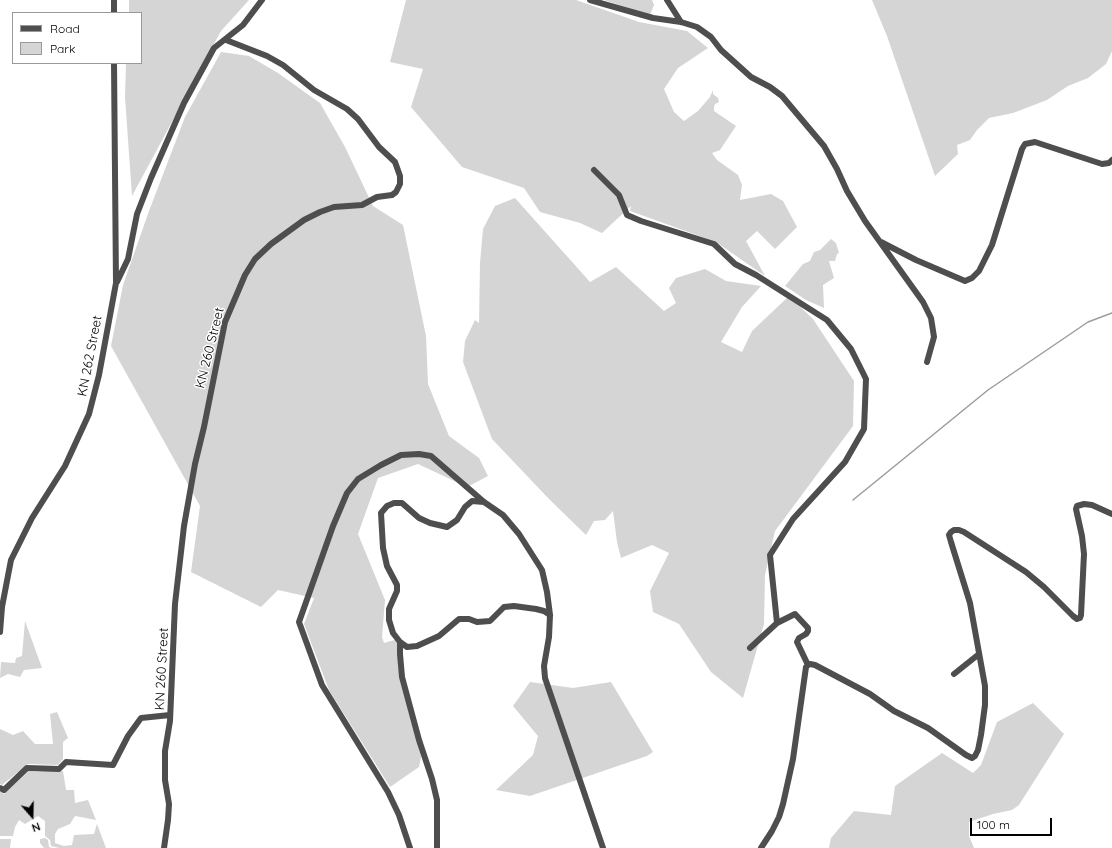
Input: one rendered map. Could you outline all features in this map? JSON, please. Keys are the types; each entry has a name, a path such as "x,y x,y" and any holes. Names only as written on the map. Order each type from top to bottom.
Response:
{"street":[{"path":"114,0 114,12"},
{"path":"116,283 128,259 137,214 184,103 214,48 243,25 262,0"},
{"path":"590,0 653,18 682,22 697,27 711,37 721,50 751,77 770,87 782,96 824,146 837,169 846,191 864,221 923,302 931,318 934,337 927,362"},
{"path":"667,0 682,22"},
{"name":"KN 260 Street","path":"164,848 169,804 165,780 165,751 170,715 175,604 184,526 195,464 225,322 245,275 255,260 271,244 304,220 320,212 334,207 359,206 377,197 392,195 396,192 400,184 400,176 395,162 379,147 358,119 347,109 314,90 283,65 267,56 226,40"},
{"name":"KN 262 Street","path":"0,632 2,607 11,560 32,518 65,466 89,414 99,375 116,283 114,64"},
{"path":"880,242 916,260 965,280 972,278 979,271 992,245 1022,149 1026,144 1035,142 1102,164 1109,163 1112,160"},
{"path":"594,170 619,195 627,215 641,221 714,244 735,264 756,275 827,320 850,349 866,378 864,429 845,462 793,519 770,555 777,623"},
{"path":"410,848 399,815 388,792 322,685 299,622 346,493 358,479 381,465 401,455 419,454 430,456 484,502 502,515 519,534 542,570 550,615 549,637 544,666 545,678 603,848"},
{"path":"484,502 472,501 465,507 457,520 447,527 430,523 418,518 402,503 394,503 387,506 381,513 383,548 387,566 397,584 397,591 389,608 389,620 393,633 400,642 407,646 417,646 439,636 459,619 469,619 477,622 490,621 504,607 514,606 536,609 544,611 550,615"},
{"path":"808,665 815,665 870,694 894,712 928,728 972,758 978,750 981,735 985,705 985,686 970,603 949,535 954,530 964,532 1026,572 1077,619 1080,618 1081,615 1084,554 1076,509 1077,506 1084,504 1092,505 1112,514"},
{"path":"750,648 777,623 795,614 808,628 806,634 799,638 797,642 808,665 806,668 793,759 783,804 774,826 761,848"},
{"path":"400,642 402,677 419,740 438,800 437,848"},
{"path":"954,674 979,654"},
{"path":"0,788 4,790 27,768 59,769 66,762 113,765 128,736 141,718 170,715"}],"green space":[{"path":"129,0 249,0 221,31 132,196 125,97 126,64 142,64 142,12 129,12"},
{"path":"406,0 576,0 639,22 687,31 708,48 678,68 664,89 674,112 684,121 698,111 710,97 713,90 713,94 718,98 719,102 715,104 714,111 736,126 720,150 712,153 717,160 738,175 742,185 740,200 771,194 783,201 797,227 775,249 757,231 746,241 765,276 716,242 630,211 631,206 602,233 580,223 540,212 524,188 462,167 411,107 423,69 390,62"},
{"path":"604,0 652,0 654,5 650,15"},
{"path":"872,0 1112,0 1112,51 1106,64 1088,78 1068,86 1047,100 1013,113 989,118 977,130 970,140 957,145 958,154 935,176 887,36"},
{"path":"221,52 249,56 278,73 320,103 345,147 373,206 403,225 426,336 428,384 449,436 479,458 488,476 467,487 418,464 378,478 358,534 385,600 382,637 384,643 398,639 398,666 421,757 419,767 390,787 329,690 304,624 314,598 278,590 261,607 191,572 200,506 111,346 123,285 149,211 185,117"},
{"path":"515,198 590,282 616,267 664,311 676,303 669,288 676,278 705,269 726,281 761,286 742,307 721,342 742,352 752,331 789,296 813,319 854,381 853,426 775,531 765,575 764,624 743,698 711,672 679,624 653,612 650,591 669,553 652,545 621,558 617,542 613,511 605,520 594,521 586,535 549,499 492,439 463,362 465,341 475,320 479,323 480,263 483,229 495,206"},
{"path":"831,239 836,243 839,253 837,254 835,261 829,261 834,278 823,285 824,308 806,300 785,286 803,264 810,261 814,252 820,250"},
{"path":"25,621 42,668 24,670 20,677 8,674 0,678 1,662 15,663 16,658 22,656"},
{"path":"530,682 573,688 611,682 653,752 647,756 530,796 496,790 533,755 538,736 513,706"},
{"path":"1033,703 1064,734 1019,805 1012,810 993,814 969,822 969,836 974,848 829,848 831,838 854,811 891,815 895,786 942,753 973,773 981,765 997,722"},
{"path":"57,712 68,738 63,742 63,759 58,765 28,764 2,785 0,784 0,729 13,735 23,731 35,744 53,744 50,714"},
{"path":"63,771 66,790 74,790 75,803 88,800 96,820 75,816 70,824 58,829 55,834 55,843 64,846 72,845 74,835 94,834 97,824 106,848 59,848 51,846 50,840 45,836 45,821 38,816 25,824 19,820 15,827 13,836 0,836 0,791 4,794 28,772"},
{"path":"45,838 48,840 49,847 52,848 44,848 40,843 40,839"},
{"path":"0,839 11,839 10,848 0,848"}],"waterway":[{"path":"853,500 988,390 1088,322 1112,313"}]}
